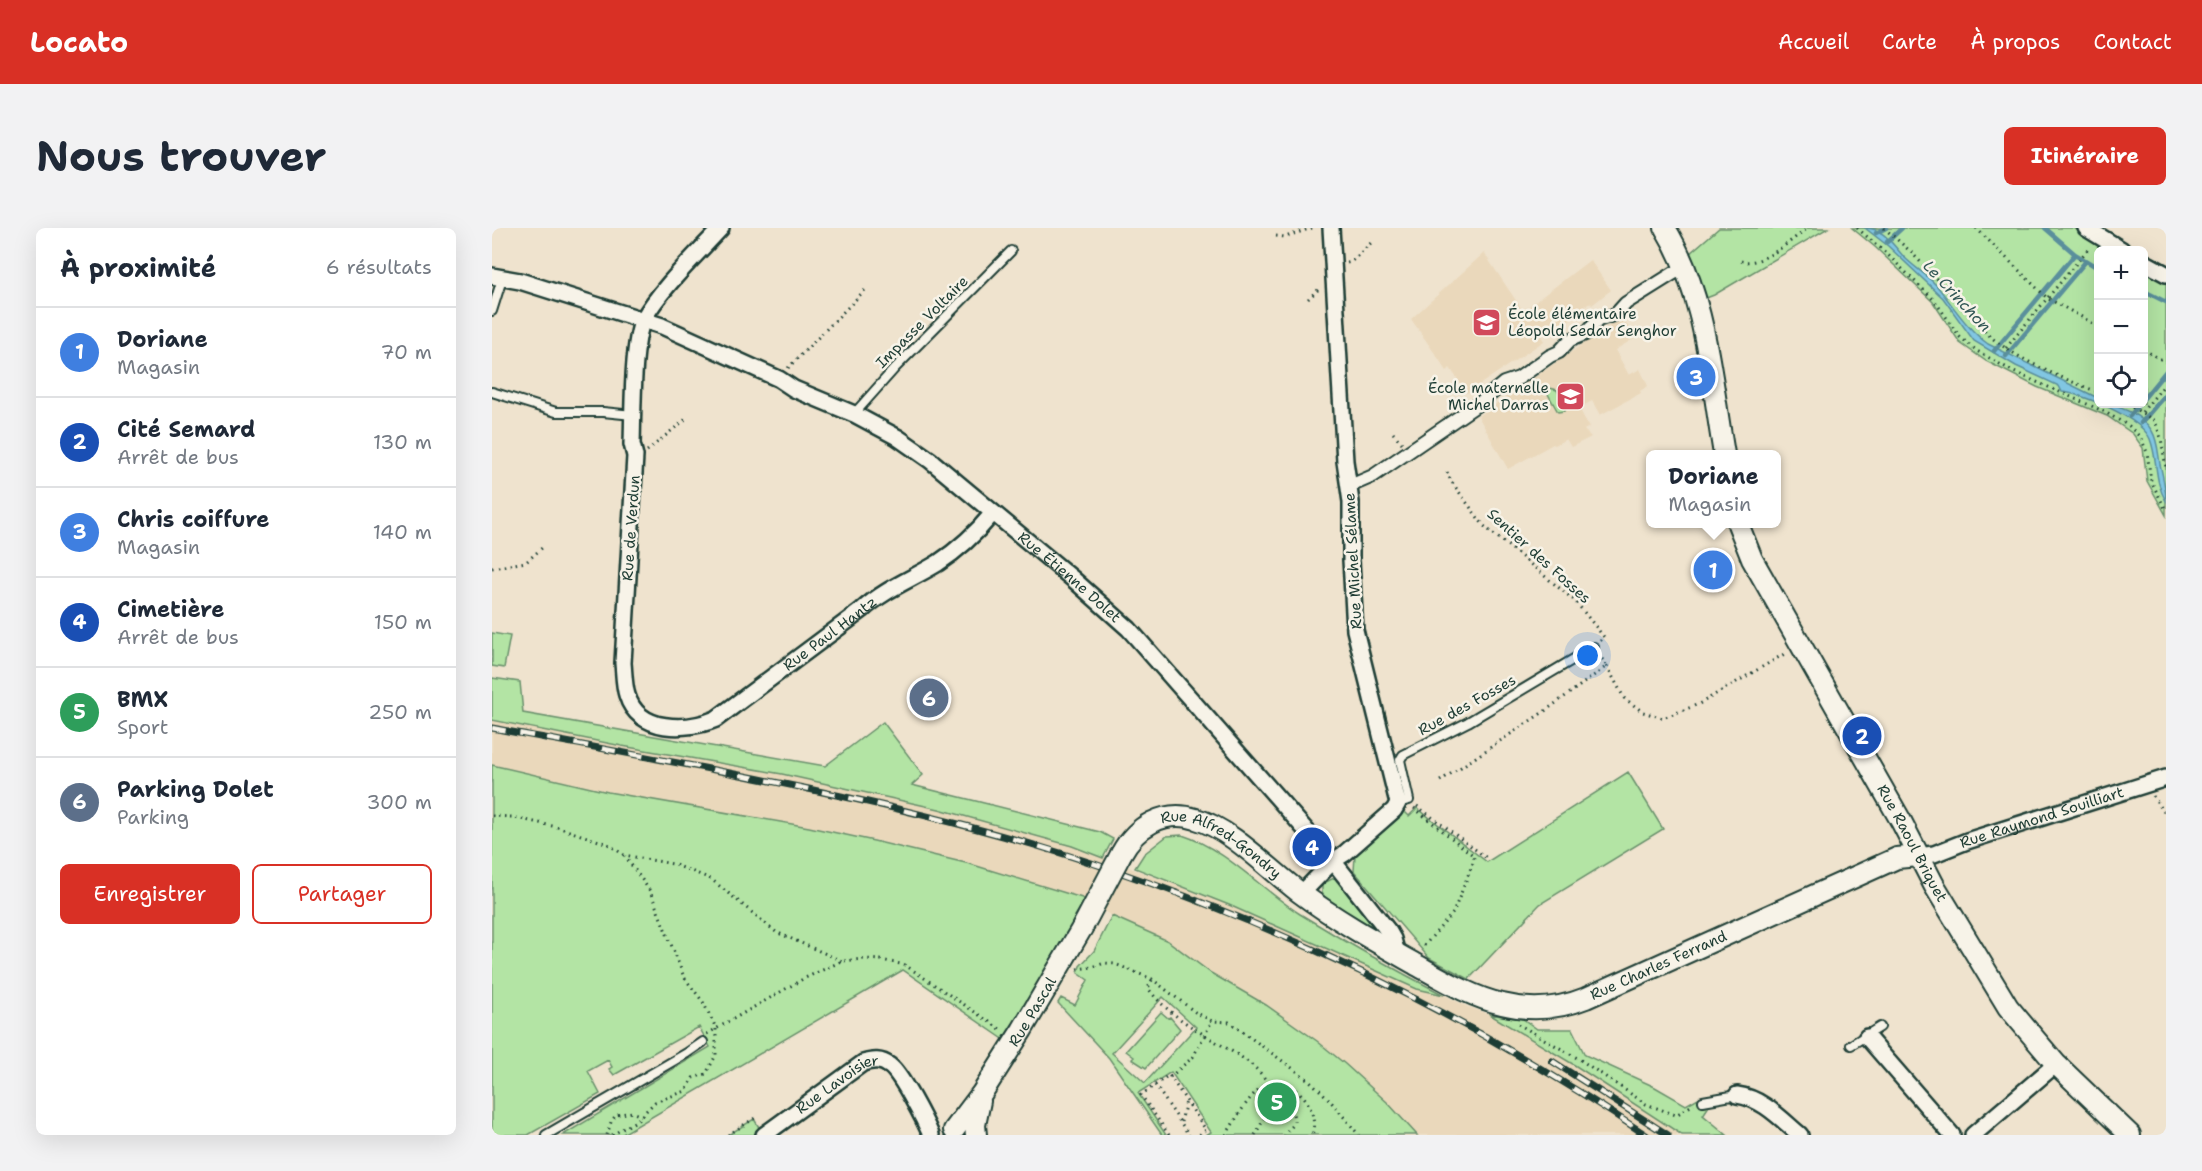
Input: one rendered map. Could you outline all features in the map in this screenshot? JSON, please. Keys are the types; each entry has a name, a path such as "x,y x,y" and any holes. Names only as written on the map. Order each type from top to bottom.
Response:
{"street":[{"path":"643,321 688,264 721,228"},
{"name":"Rue Michel Sélame","path":"1331,228 1346,461 1350,486 1351,576 1355,630 1405,805"},
{"path":"1665,228 1685,268 1702,324 1723,450"},
{"path":"2086,228 2115,246"},
{"path":"2148,264 2166,274"},
{"path":"1350,486 1373,476 1481,402 1504,383 1519,378 1559,352 1570,340 1585,334 1598,320 1616,314 1626,303 1685,268"},
{"name":"Rue Étienne Dolet","path":"497,277 520,281 662,326 779,379 794,389 854,414 897,437 930,460 1073,579 1129,629 1333,861 1389,932 1404,958"},
{"name":"Rue de Verdun","path":"643,321 637,346 632,444 635,456 622,663 626,694 633,707 654,723"},
{"name":"Rue Paul Hantz","path":"654,723 672,728 716,719 862,610 878,595 938,563 981,528 993,513"},
{"name":"Rue Raoul Briquet","path":"1740,528 1752,559 1901,821 1918,856 2008,1007 2056,1064 2130,1135"},
{"name":"Rue Raymond Souilliart","path":"1918,856 1934,854 1967,841 2166,778"},
{"path":"1301,894 1333,861 1394,810 1405,805"},
{"name":"Rue Alfred-Gondry","path":"1082,928 1127,842 1149,823 1175,816 1194,818 1225,833 1301,894 1404,958"},
{"name":"Rue Charles Ferrand","path":"1404,958 1492,1002 1513,1007 1557,1007 1586,998 1897,858 1918,856"},
{"name":"Rue Pascal","path":"945,1131 982,1093 1082,928"},
{"path":"1867,1037 1952,1135"},
{"name":"Rue Lavoisier","path":"764,1135 829,1086 863,1063 872,1060 881,1061 893,1069 945,1131"},
{"path":"1973,1135 2056,1064"},
{"name":"Rue Pascal","path":"976,1135 975,1125 982,1093"},
{"path":"1737,1095 1747,1096 1759,1102 1800,1135"}],"lane":[{"name":"Impasse Voltaire","path":"854,414 895,368 1011,251"},
{"path":"492,311 497,277"},
{"path":"492,392 556,412 603,412 633,415"},
{"name":"Rue des Fosses","path":"1405,805 1409,800 1400,760 1403,755 1468,722 1594,647"},
{"path":"1851,1046 1880,1027"},
{"path":"546,1135 703,1042"},
{"path":"1703,1101 1737,1095"}],"path":[{"path":"1275,236 1285,237 1312,228"},
{"path":"1741,261 1748,263 1759,261 1808,228"},
{"path":"1857,228 1935,301 1960,337 1977,351 2014,372 2103,411 2135,432 2141,438 2147,452 2151,481 2166,510"},
{"path":"1885,228 1977,322 1984,332 1999,344 2048,371 2094,390"},
{"path":"1976,228 2045,297 2094,324"},
{"path":"1334,264 1351,262 1373,241"},
{"path":"2009,350 2045,297 2082,256"},
{"path":"1308,299 1320,287"},
{"path":"792,364 866,289"},
{"path":"2148,352 2166,362"},
{"path":"2144,413 2166,383"},
{"path":"2135,408 2155,422 2161,438 2166,468"},
{"path":"635,456 641,456 687,418"},
{"name":"Sentier des Fosses","path":"1447,472 1484,526 1575,601 1604,637 1594,647"},
{"path":"492,568 526,562 542,548"},
{"path":"1594,647 1624,698 1643,712 1663,718 1699,704 1800,645"},
{"path":"1440,781 1545,711 1606,666"},
{"path":"2147,784 2166,815"},
{"path":"1405,805 1417,805 1488,859"},
{"path":"1404,958 1419,950 1453,913 1474,856 1405,805"},
{"path":"492,816 512,817 557,826 608,843 624,855 650,891 684,977 703,1002 716,1028 716,1055 706,1074 693,1078 686,1091 655,1102 636,1121 612,1135"},
{"path":"624,855 673,864 711,879 776,932 842,962"},
{"path":"716,1028 803,979 842,962 881,960 905,965 1008,1034"},
{"path":"1063,961 1072,969 1092,968 1105,963 1115,964 1152,979 1195,1012 1212,1021 1229,1022 1310,1082 1327,1097 1359,1135"},
{"path":"1152,979 1148,988 1177,1017 1244,1059 1268,1084"},
{"path":"1511,1018 1654,1107 1676,1114 1695,1102 1703,1101"},
{"path":"1169,1135 1142,1095 1169,1075 1170,1077 1193,1057 1212,1021"},
{"path":"1170,1077 1206,1130 1199,1135"},
{"path":"1226,1135 1253,1095 1262,1086 1268,1084 1296,1090 1310,1108 1314,1122 1312,1135"},
{"path":"1155,1085 1189,1135"},
{"path":"1255,1135 1273,1103 1280,1099 1287,1102 1294,1117 1294,1124 1284,1135"},
{"path":"1180,1123 1186,1101"},
{"path":"607,1135 616,1115 632,1112 641,1116"},
{"path":"728,1135 758,1116"}],"shaded area":[{"name":"École élémentaire Léopold Sedar Senghor","path":"1484,253 1523,311 1590,260 1611,290 1592,305 1590,303 1584,307 1585,309 1563,324 1561,323 1552,332 1550,330 1541,336 1544,341 1467,393 1450,368 1447,371 1411,319"},
{"name":"École maternelle Michel Darras","path":"1622,317 1635,338 1615,350 1629,375 1640,369 1648,386 1640,391 1641,393 1600,415 1592,401 1579,408 1589,427 1584,430 1591,437 1571,447 1566,439 1553,444 1508,469 1478,416"},
{"path":"492,720 782,774 939,809 1072,846 1229,905 1417,989 1444,995 1489,1014 1576,1066 1682,1135 1417,1135 1388,1103 1345,1064 1266,1005 1211,973 1168,941 1112,916 1082,898 970,864 874,840 608,792 492,765"}],"green space":[{"path":"1719,228 1828,228 1714,295 1696,302 1682,260"},
{"path":"1852,228 2074,228 2100,246 2094,246 2094,408 2148,408 2148,271 2166,280 2166,515 2147,481 2143,448 2133,434 2107,416 2037,387 1986,361 1960,343 1933,302"},
{"path":"1550,388 1557,390 1566,407 1564,411 1558,412 1548,394"},
{"path":"492,633 510,636 504,668 492,666"},
{"path":"492,678 520,682 523,713 825,766 883,722 923,775 912,785 1100,832 1113,839 1103,858 1072,846 939,809 782,774 492,720"},
{"path":"492,765 608,792 809,827 970,864 1082,898 1085,900 1075,916 1082,928 1012,1045 903,970 621,1135 563,1135 710,1047 699,1027 614,1075 609,1069 612,1067 608,1060 588,1071 600,1094 528,1135 494,1135 492,1132"},
{"path":"1628,772 1663,829 1540,904 1469,979 1429,958 1354,871 1355,856 1403,810 1409,816 1417,808 1487,862"},
{"path":"1182,835 1198,841 1229,860 1300,914 1444,995 1417,989 1229,905 1135,868 1144,854 1167,836"},
{"path":"1334,878 1341,878 1382,931 1380,935 1328,902 1322,893 1322,884"},
{"path":"1112,916 1168,941 1211,973 1266,1005 1317,1041 1388,1103 1417,1135 1206,1135 1211,1132 1171,1072 1138,1093 1166,1135 1162,1135 1109,1058 1058,1003 1061,998 1075,1005 1088,980 1078,973 1080,966 1094,951","holes":["1163,997 1196,1027 1145,1083 1112,1053"]},
{"path":"1161,1012 1168,1018 1170,1017 1180,1029 1146,1068 1132,1059 1134,1057 1126,1051"},
{"path":"1489,1014 1523,1019 1537,1029 1572,1029 1585,1055 1655,1087 1686,1105 1700,1097 1709,1106 1703,1115 1727,1135 1682,1135 1576,1066"},
{"path":"754,1119 760,1129 754,1135 728,1135"}],"water":[{"path":"1865,228 1883,234 1904,257 1928,277 1980,338 2094,396 2094,401 2062,392 2059,386 2016,366 1974,341 1943,298 1888,246"},
{"path":"2109,408 2119,408 2136,415 2148,425 2156,439 2166,501 2162,494 2150,439 2136,423"}],"waterway":[{"path":"1876,233 1886,228"},
{"path":"1887,242 1902,228"},
{"path":"2045,228 2075,254 2094,266"},
{"path":"1994,351 2075,254"},
{"path":"2006,356 2086,261"},
{"path":"2148,293 2166,302"},
{"path":"2148,393 2166,371"},
{"path":"2141,423 2166,394"},
{"path":"2130,416 2136,408"}],"railway":[{"path":"492,728 695,766 899,809 1031,844 1113,870 1272,931 1426,1004 1501,1045 1646,1135"},
{"path":"1552,1061 1668,1135"}],"place":[{"name":"École élémentaire Léopold Sedar Senghor","path":"1487,323"},
{"name":"Chris coiffure","path":"1696,377"},
{"name":"École maternelle Michel Darras","path":"1570,397"},
{"name":"Doriane","path":"1713,570"},
{"name":"Parking Dolet","path":"929,698"},
{"name":"Cité Semard","path":"1862,736"},
{"name":"Cimetière","path":"1312,847"},
{"name":"BMX","path":"1277,1102"}],"water label":[{"name":"Le Crinchon","path":"1957,296"}]}
